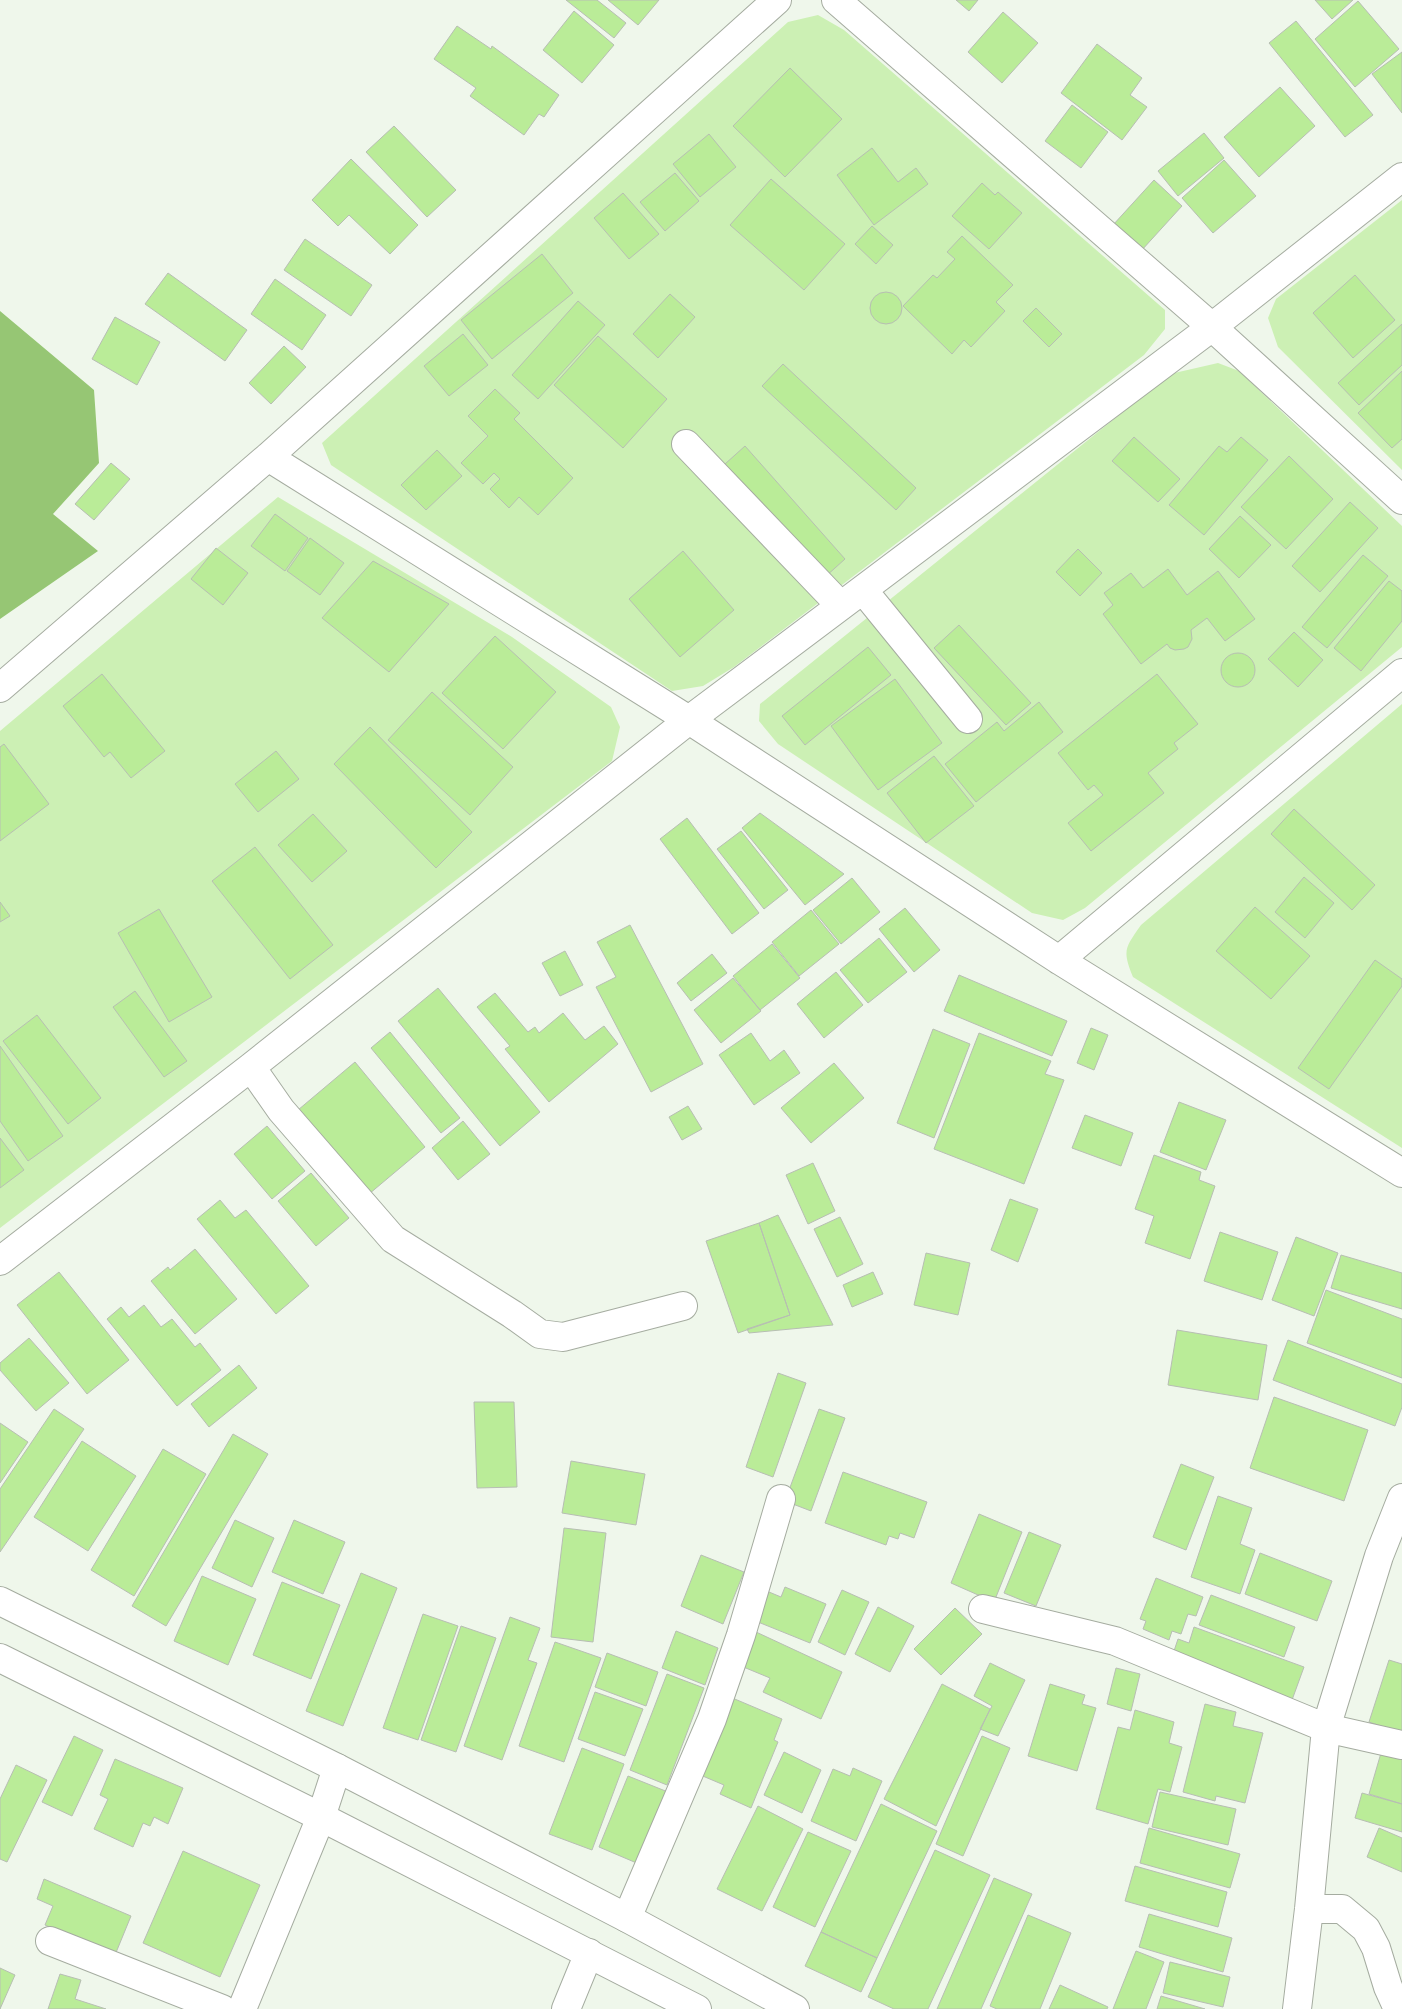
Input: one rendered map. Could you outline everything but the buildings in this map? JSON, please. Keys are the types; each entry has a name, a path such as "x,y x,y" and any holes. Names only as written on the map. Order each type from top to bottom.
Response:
{"main road":[{"path":"0,688 268,457 777,0"},
{"path":"836,0 1212,327 1402,500"},
{"path":"0,1261 251,1067 689,720 1212,327 1402,177"},
{"path":"686,444 841,606"},
{"path":"268,457 689,720 1058,960 1402,1173"},
{"path":"863,590 968,719"},
{"path":"1058,960 1402,672"},
{"path":"251,1067 281,1110 393,1239 512,1314 540,1334 564,1337 683,1306"},
{"path":"1297,2009 1326,1728 1379,1556 1402,1498"},
{"path":"627,1918 712,1719 741,1635 781,1499"},
{"path":"0,1600 337,1768 627,1918 795,2009"},
{"path":"983,1610 1115,1641 1326,1728 1402,1745"},
{"path":"0,1658 321,1817 698,2009"},
{"path":"242,2009 321,1817 337,1768"},
{"path":"1308,1909 1342,1909 1366,1929 1376,1948 1388,1987 1398,2009"},
{"path":"50,1941 222,2009"},
{"path":"566,2009 590,1953"}],"green space":[{"path":"818,15 844,30 1165,310 1165,329 1144,355 734,667 703,686 672,691 331,465 322,443 788,22"},
{"path":"1402,200 1402,470 1278,347 1268,318 1276,299"},
{"path":"0,311 94,390 99,463 53,514 98,551 0,619"},
{"path":"1218,363 1239,371 1402,526 1402,647 1085,908 1063,920 1032,913 778,744 759,721 760,704 1170,374"},
{"path":"278,497 512,637 611,707 620,727 612,761 0,1228 0,731"},
{"path":"1402,704 1402,1148 1133,977 1126,955 1131,939 1141,925"}]}
